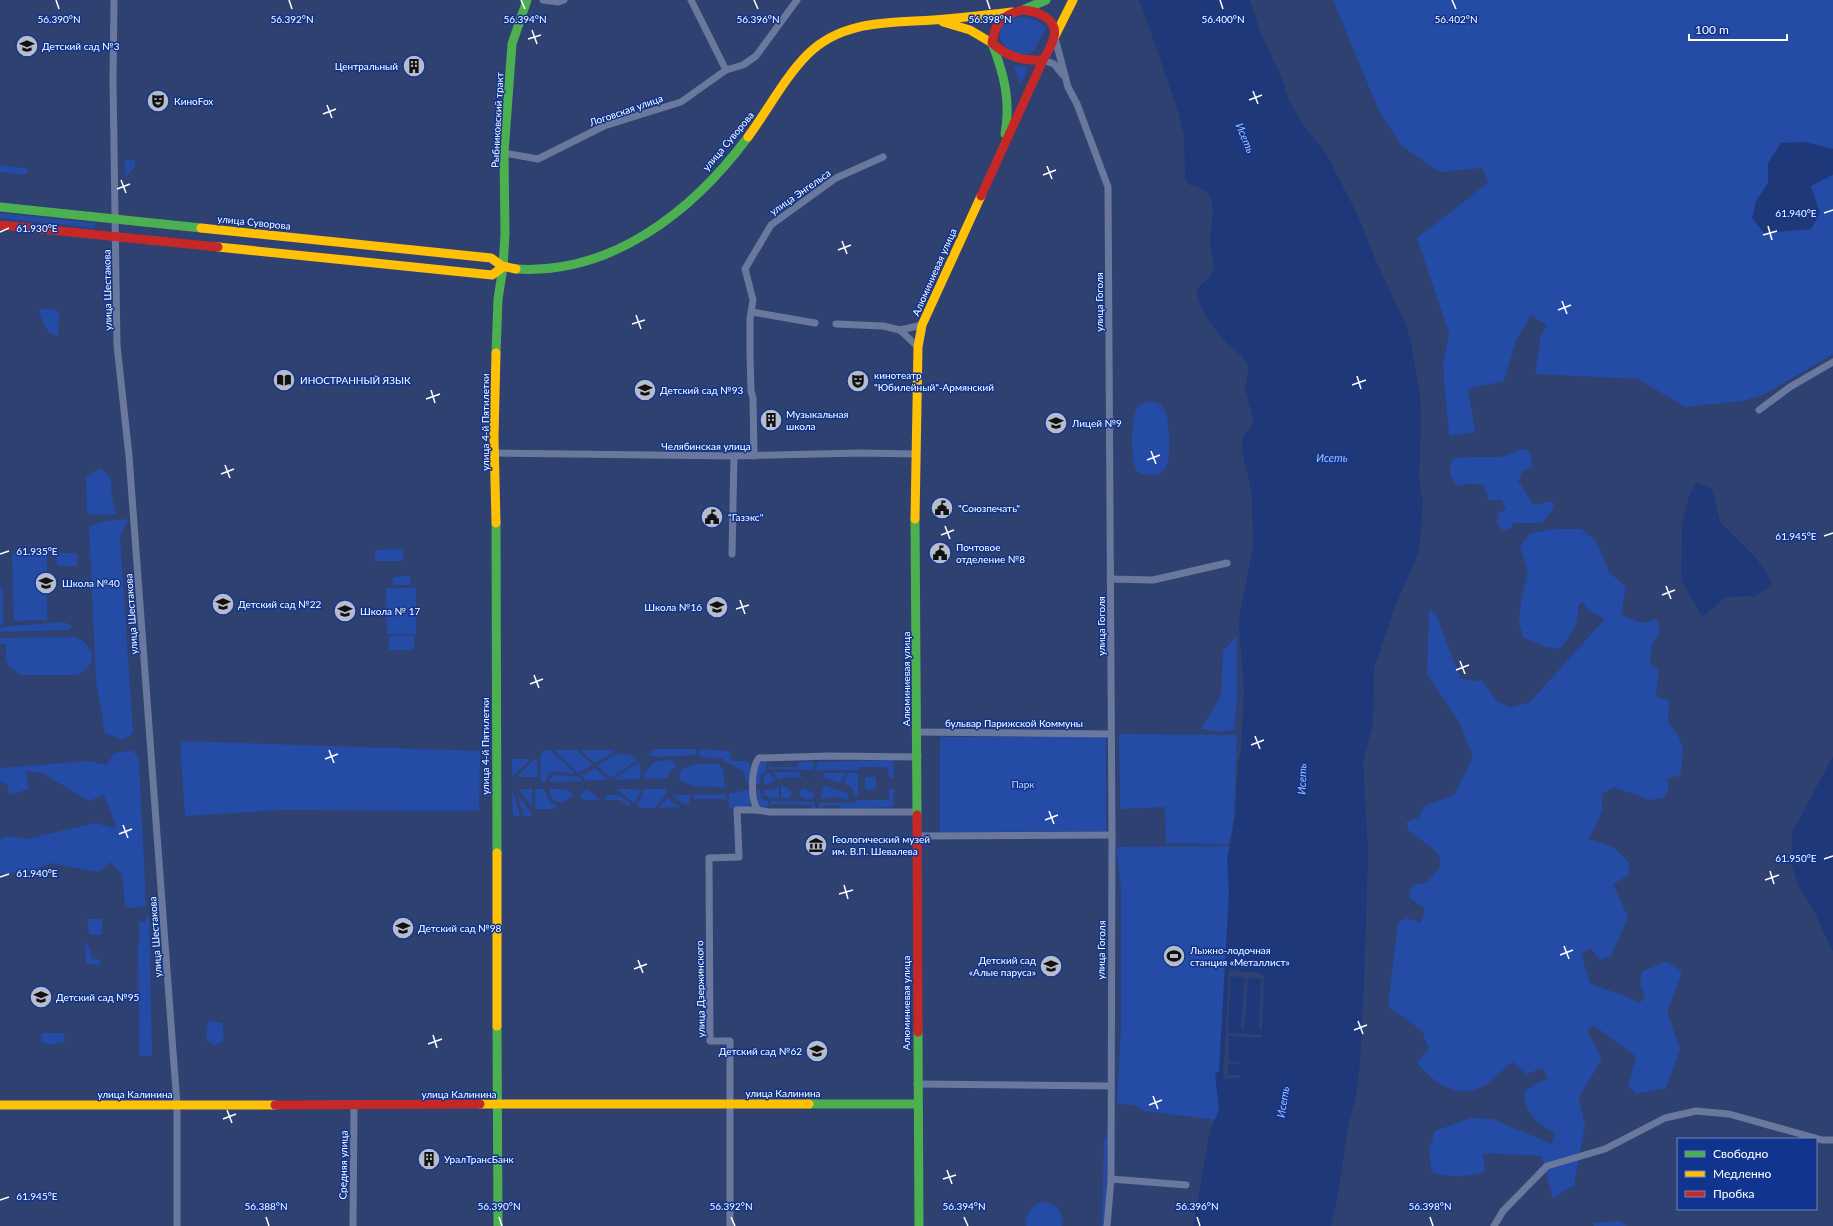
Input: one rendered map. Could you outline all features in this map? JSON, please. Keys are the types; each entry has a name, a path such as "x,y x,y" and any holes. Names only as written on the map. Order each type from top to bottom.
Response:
{"main road":[{"name":"Рыбниковский тракт","path":"503,267 505,234 504,152 512,44 526,0"},
{"path":"1001,149 1009,107 1008,92 1004,74 992,43 994,27 1002,17 1046,0"},
{"path":"1001,149 1073,0"},
{"path":"1022,10 1034,11 1044,15 1051,22 1055,36"},
{"name":"улица Суворова","path":"0,207 491,258 503,267 537,270 576,265 601,257 626,246 656,229 687,204 725,166 761,119 801,62 819,44 836,34 856,27 883,23 934,20 1012,12"},
{"path":"934,20 970,30 992,43 1010,58 1022,60 1043,60"},
{"name":"Алюминиевая улица","path":"919,1226 917,1104 918,732 916,454 918,347 922,325 1001,149"},
{"name":"улица Суворова","path":"0,225 492,275 503,267"},
{"name":"улица 4-й Пятилетки","path":"498,1226 496,453 494,437 498,299 503,267"},
{"name":"улица Калинина","path":"0,1105 917,1104"}],"street":[{"name":"улица Шестакова","path":"114,0 117,345 130,462 176,1105 177,1226"},
{"path":"543,0 558,2 564,0"},
{"path":"691,0 726,70"},
{"name":"Логовская улица","path":"504,152 538,159 604,126 681,102 726,70 743,65 756,56 797,0"},
{"name":"улица Гоголя","path":"1055,36 1068,87 1077,104 1108,187 1112,835 1110,1086 1111,1179 1107,1226"},
{"path":"1043,60 1054,64 1068,87"},
{"name":"улица Энгельса","path":"754,456 753,398 751,391 750,354 750,319 753,300 746,269 771,225 836,178 883,158"},
{"path":"752,312 815,323"},
{"path":"836,324 883,326 900,330 922,325"},
{"path":"900,330 918,347"},
{"path":"1759,410 1790,387 1833,362"},
{"name":"Челябинская улица","path":"496,453 734,456 916,454"},
{"path":"732,554 734,456"},
{"path":"1110,579 1153,580 1227,563"},
{"name":"бульвар Парижской Коммуны","path":"918,732 1111,734"},
{"path":"917,812 768,812 758,810 754,805 753,770 755,762 759,758 829,756 918,757"},
{"name":"улица Дзержинского","path":"730,1226 730,1041 710,1041 709,858 739,857 737,810 758,810"},
{"path":"917,836 1112,835"},
{"path":"917,1084 1110,1086"},
{"name":"Средняя улица","path":"353,1226 354,1105"},
{"path":"1494,1226 1503,1211 1548,1166 1605,1149 1665,1118 1696,1111 1729,1114 1815,1138"},
{"path":"1817,1139 1833,1140"},
{"path":"1111,1179 1186,1185"}],"green space":[{"path":"1333,0 1833,0 1833,354 1763,395 1742,401 1685,407 1638,379 1535,374 1541,334 1547,325 1531,315 1516,340 1504,381 1468,389 1475,432 1449,436 1443,365 1449,333 1417,238 1488,183 1483,168 1440,172 1402,146 1379,111"},
{"path":"1026,17 1036,20 1045,27 1045,30 1033,52 1022,55 1013,53 1001,40 1000,32 1003,24 1012,19"},
{"path":"1013,65 1028,67 1021,85"},
{"path":"125,160 135,160 135,167 125,177"},
{"path":"0,165 29,169 25,175 0,172"},
{"path":"0,213 95,223 95,228 0,218"},
{"path":"39,308 57,310 59,314 58,336 50,332 44,326"},
{"path":"1150,402 1157,403 1163,407 1169,428 1169,457 1167,464 1163,471 1155,475 1143,474 1137,471 1132,449 1136,410 1141,404"},
{"path":"1522,449 1529,451 1533,466 1522,472 1518,481 1534,505 1553,501 1554,508 1542,523 1513,523 1511,528 1503,531 1497,523 1499,513 1506,509 1502,500 1489,500 1484,485 1471,483 1457,486 1450,473 1450,467 1452,459 1465,457 1501,457"},
{"path":"100,469 110,478 116,514 87,514 86,478"},
{"path":"128,519 120,537 133,733 123,740 105,733 96,680 89,527 104,521"},
{"path":"1554,529 1581,529 1596,541 1609,572 1626,587 1621,615 1642,623 1657,619 1660,633 1652,644 1650,663 1659,671 1656,696 1669,701 1668,723 1681,742 1683,754 1680,776 1667,778 1669,789 1663,798 1650,800 1613,787 1602,794 1602,811 1589,839 1615,848 1629,863 1629,875 1613,884 1628,917 1611,956 1600,960 1591,948 1581,953 1590,984 1625,996 1639,1003 1645,998 1640,983 1642,972 1666,961 1682,972 1667,1011 1680,1049 1666,1088 1636,1094 1628,1086 1636,1056 1593,1025 1587,1031 1602,1059 1579,1097 1585,1125 1574,1185 1553,1198 1542,1156 1483,1153 1485,1172 1465,1176 1452,1176 1432,1172 1429,1150 1435,1131 1470,1118 1493,1119 1552,1144 1555,1133 1533,1117 1527,1107 1524,1092 1535,1084 1548,1079 1543,1068 1526,1074 1513,1062 1490,1082 1476,1089 1457,1091 1448,1088 1432,1078 1417,1063 1429,1049 1422,1031 1388,1006 1398,922 1407,918 1421,923 1425,908 1409,898 1412,885 1427,882 1441,867 1438,853 1409,831 1406,822 1419,818 1424,806 1454,795 1473,757 1460,723 1427,674 1429,610 1436,614 1460,678 1471,681 1482,680 1496,700 1510,708 1530,702 1605,619 1588,610 1583,602 1578,605 1576,623 1570,635 1559,649 1545,647 1523,637 1519,622 1521,601 1528,573 1520,547 1530,533"},
{"path":"403,549 403,561 375,561 375,550"},
{"path":"12,553 47,554 47,620 14,621"},
{"path":"56,553 77,553 77,566 57,566"},
{"path":"410,576 410,585 393,585 392,577"},
{"path":"0,588 3,588 3,625 0,625"},
{"path":"386,588 416,588 416,634 387,634"},
{"path":"64,622 72,626 68,630 0,632 0,627"},
{"path":"414,635 414,650 389,650 389,636"},
{"path":"1237,636 1237,699 1234,729 1222,732 1201,729 1221,696 1223,651"},
{"path":"75,637 87,645 92,656 89,666 77,675 21,675 9,667 6,660 6,644 0,644 0,638"},
{"path":"1119,734 1237,735 1234,818 1229,844 1166,843 1165,807 1120,809"},
{"name":"Парк","path":"940,737 1106,737 1106,831 940,832"},
{"path":"180,741 480,751 479,811 284,810 185,816"},
{"path":"655,749 696,749 696,755 659,757 647,755"},
{"path":"699,749 730,751 731,761 747,761 750,763 750,783 747,782 743,771 724,761 722,758 699,756"},
{"path":"133,750 139,760 146,906 135,908 125,907 122,874 110,862 99,872 51,863 33,871 0,874 0,840 8,836 27,839 95,823 117,829 104,795 89,801 42,773 26,771 29,789 9,795 7,784 0,782 0,768 89,761 107,765 114,753"},
{"path":"545,750 550,750 575,773 553,772 547,777 545,782 541,782 540,755"},
{"path":"554,750 576,750 593,765 578,773"},
{"path":"580,750 615,750 613,753 595,763"},
{"path":"620,754 630,755 637,760 611,778 597,766 609,758"},
{"path":"512,759 531,759 512,777"},
{"path":"535,759 537,759 538,777 517,777"},
{"path":"672,760 677,766 669,772 667,778 643,779 645,772 654,762"},
{"path":"893,760 894,778 889,778 888,767 859,767 859,770 817,770 817,762"},
{"path":"766,761 766,770 761,774 760,784 756,784 756,769 759,764"},
{"path":"638,762 641,768 640,779 613,780"},
{"path":"798,762 814,762 814,770 769,769 769,763 770,767 798,767"},
{"path":"696,764 719,764 723,770 725,788 692,786 679,779 681,769"},
{"path":"595,768 609,780 587,781 581,776"},
{"path":"768,772 777,780 766,785 763,784 764,775"},
{"path":"773,772 798,772 803,778 786,777 779,779"},
{"path":"824,773 845,773 841,783 823,778"},
{"path":"847,773 858,773 858,794 854,798 853,788 844,783"},
{"path":"553,775 578,776 583,781 549,782"},
{"path":"865,777 876,777 876,789 865,790"},
{"path":"783,785 793,793 788,799 781,798 781,786"},
{"path":"823,785 848,793 849,800 836,797 820,799"},
{"path":"779,787 779,798 770,798 764,795 763,790 771,790"},
{"path":"512,788 520,816 513,816"},
{"path":"803,788 814,793 814,799 805,799 798,793"},
{"path":"519,789 532,789 532,807"},
{"path":"535,789 544,789 550,802 558,806 553,809 535,809"},
{"path":"549,789 567,789 574,795 562,803 557,802 553,799"},
{"path":"587,789 600,800 584,800 579,795"},
{"path":"616,789 639,789 639,795 634,803"},
{"path":"643,789 666,789 667,793 655,808 641,808 637,805 641,798"},
{"path":"750,789 750,805 748,808 729,808 729,794"},
{"path":"889,789 894,789 893,807 841,809 840,805 824,805 823,809 819,809 819,803 854,803 859,800 889,800"},
{"path":"757,790 760,790 761,798 768,801 768,808 760,806 758,803"},
{"path":"517,794 531,813 531,816 524,816"},
{"path":"726,794 726,799 693,799 693,795"},
{"path":"607,795 618,795 632,804 628,806 619,800 604,800"},
{"path":"672,795 690,795 689,804 683,804"},
{"path":"669,797 672,802 681,807 659,808"},
{"path":"771,801 814,802 815,809 812,809 811,805 773,804 771,807"},
{"name":"Лыжно-лодочная станция «Металлист»","path":"1232,846 1224,1121 1144,1111 1135,1105 1117,1104 1121,1028 1121,884 1118,879 1120,878 1116,847"},
{"path":"146,916 149,916 152,1056 139,1056 139,922 146,922"},
{"path":"87,919 102,919 102,935 89,934"},
{"path":"85,943 89,946 92,958 100,960 100,965 87,964"},
{"path":"208,1021 222,1023 224,1034 222,1042 213,1045 206,1040"},
{"path":"42,1033 64,1033 65,1042 50,1045 41,1042"},
{"path":"1108,1134 1105,1226 1102,1226 1104,1140"},
{"path":"1043,1202 1056,1206 1061,1216 1062,1226 1026,1226 1028,1213 1032,1207"},
{"path":"1620,1221 1627,1226 1594,1226 1594,1223"}],"water":[{"name":"Исеть","path":"1138,0 1250,0 1261,34 1281,76 1289,101 1302,123 1327,155 1359,218 1376,261 1405,322 1411,343 1420,395 1421,420 1419,482 1423,501 1420,543 1417,556 1395,607 1374,668 1373,726 1363,761 1368,851 1360,1064 1356,1095 1347,1131 1339,1189 1331,1226 1193,1226 1210,1131 1219,1110 1215,1074 1219,1071 1229,892 1227,860 1235,819 1238,762 1241,752 1244,689 1239,627 1240,612 1253,547 1252,495 1242,450 1242,442 1244,435 1252,426 1253,419 1245,389 1249,367 1242,356 1228,345 1207,319 1198,300 1197,289 1212,274 1214,268 1210,243 1213,214 1212,203 1208,193 1187,183 1185,177 1184,134 1176,105 1141,4"},
{"path":"1805,142 1833,149 1833,175 1811,186 1820,213 1811,229 1764,233 1752,218 1756,201 1768,183 1768,163 1781,143"},
{"path":"1696,483 1712,489 1720,522 1757,559 1773,584 1756,596 1726,597 1702,617 1681,580 1682,527 1689,496"},
{"path":"1833,756 1833,952 1812,907 1799,888 1792,867 1792,833"}],"pier":[{"path":"1229,970 1260,973 1264,976 1262,1029 1259,1029 1261,979 1248,978 1244,1028 1241,1028 1245,978 1231,976 1228,1033 1263,1035 1262,1038 1229,1036 1229,1061 1241,1062 1240,1064 1228,1065 1228,1075 1240,1075 1240,1078 1223,1079"}],"traffic: fast":[{"path":"496,353 498,299 503,267 505,234 504,153 512,44 527,0"},
{"path":"1025,9 1046,0"},
{"path":"992,43 1003,77 1007,99 1007,122 1005,134"},
{"path":"516,269 551,268 585,261 617,249 647,233 676,213 702,190 748,137"},
{"path":"0,207 201,228"},
{"path":"915,519 917,815"},
{"path":"496,523 497,853"},
{"path":"497,1026 498,1226"},
{"path":"918,1032 919,1226"},
{"path":"809,1104 917,1104"}],"traffic: slow":[{"path":"1055,36 1073,0"},
{"path":"748,137 799,63 821,43 836,35 867,25 1012,12"},
{"path":"943,22 970,30 992,43"},
{"path":"915,519 918,347 922,325 981,196"},
{"path":"201,228 491,258 502,266 516,269"},
{"path":"218,247 492,275 503,267"},
{"path":"496,353 494,437 496,523"},
{"path":"497,853 497,1026"},
{"path":"480,1104 809,1104"},
{"path":"0,1105 275,1105"}],"traffic: jam":[{"path":"1022,10 1040,14 1050,20 1053,25 1054,37 1043,60 1022,59 1004,52 992,43 995,30 1001,21 1009,14 1022,10"},
{"path":"981,196 1043,60"},
{"path":"0,225 218,247"},
{"path":"917,815 918,1032"},
{"path":"275,1105 480,1104"}],"place":[{"name":"Детский сад №3","path":"27,46"},
{"name":"Центральный","path":"414,66"},
{"name":"КиноFox","path":"158,101"},
{"name":"ИНОСТРАННЫЙ ЯЗЫК","path":"284,380"},
{"name":"кинотеатр \"Юбилейный\"-Армянский","path":"858,381"},
{"name":"Детский сад №93","path":"645,390"},
{"name":"Музыкальная школа","path":"771,420"},
{"name":"Лицей №9","path":"1056,423"},
{"name":"\"Союзпечать\"","path":"942,508"},
{"name":"\"Газэкс\"","path":"712,517"},
{"name":"Почтовое отделение №8","path":"940,553"},
{"name":"Школа №40","path":"46,583"},
{"name":"Детский сад №22","path":"223,604"},
{"name":"Школа №16","path":"717,607"},
{"name":"Школа № 17","path":"345,611"},
{"name":"Геологический музей им. В.П. Шевалева","path":"816,845"},
{"name":"Детский сад №98","path":"403,928"},
{"name":"Лыжно-лодочная станция «Металлист»","path":"1174,956"},
{"name":"Детский сад «Алые паруса»","path":"1051,966"},
{"name":"Детский сад №95","path":"41,997"},
{"name":"Детский сад №62","path":"817,1051"},
{"name":"УралТрансБанк","path":"429,1159"}]}
